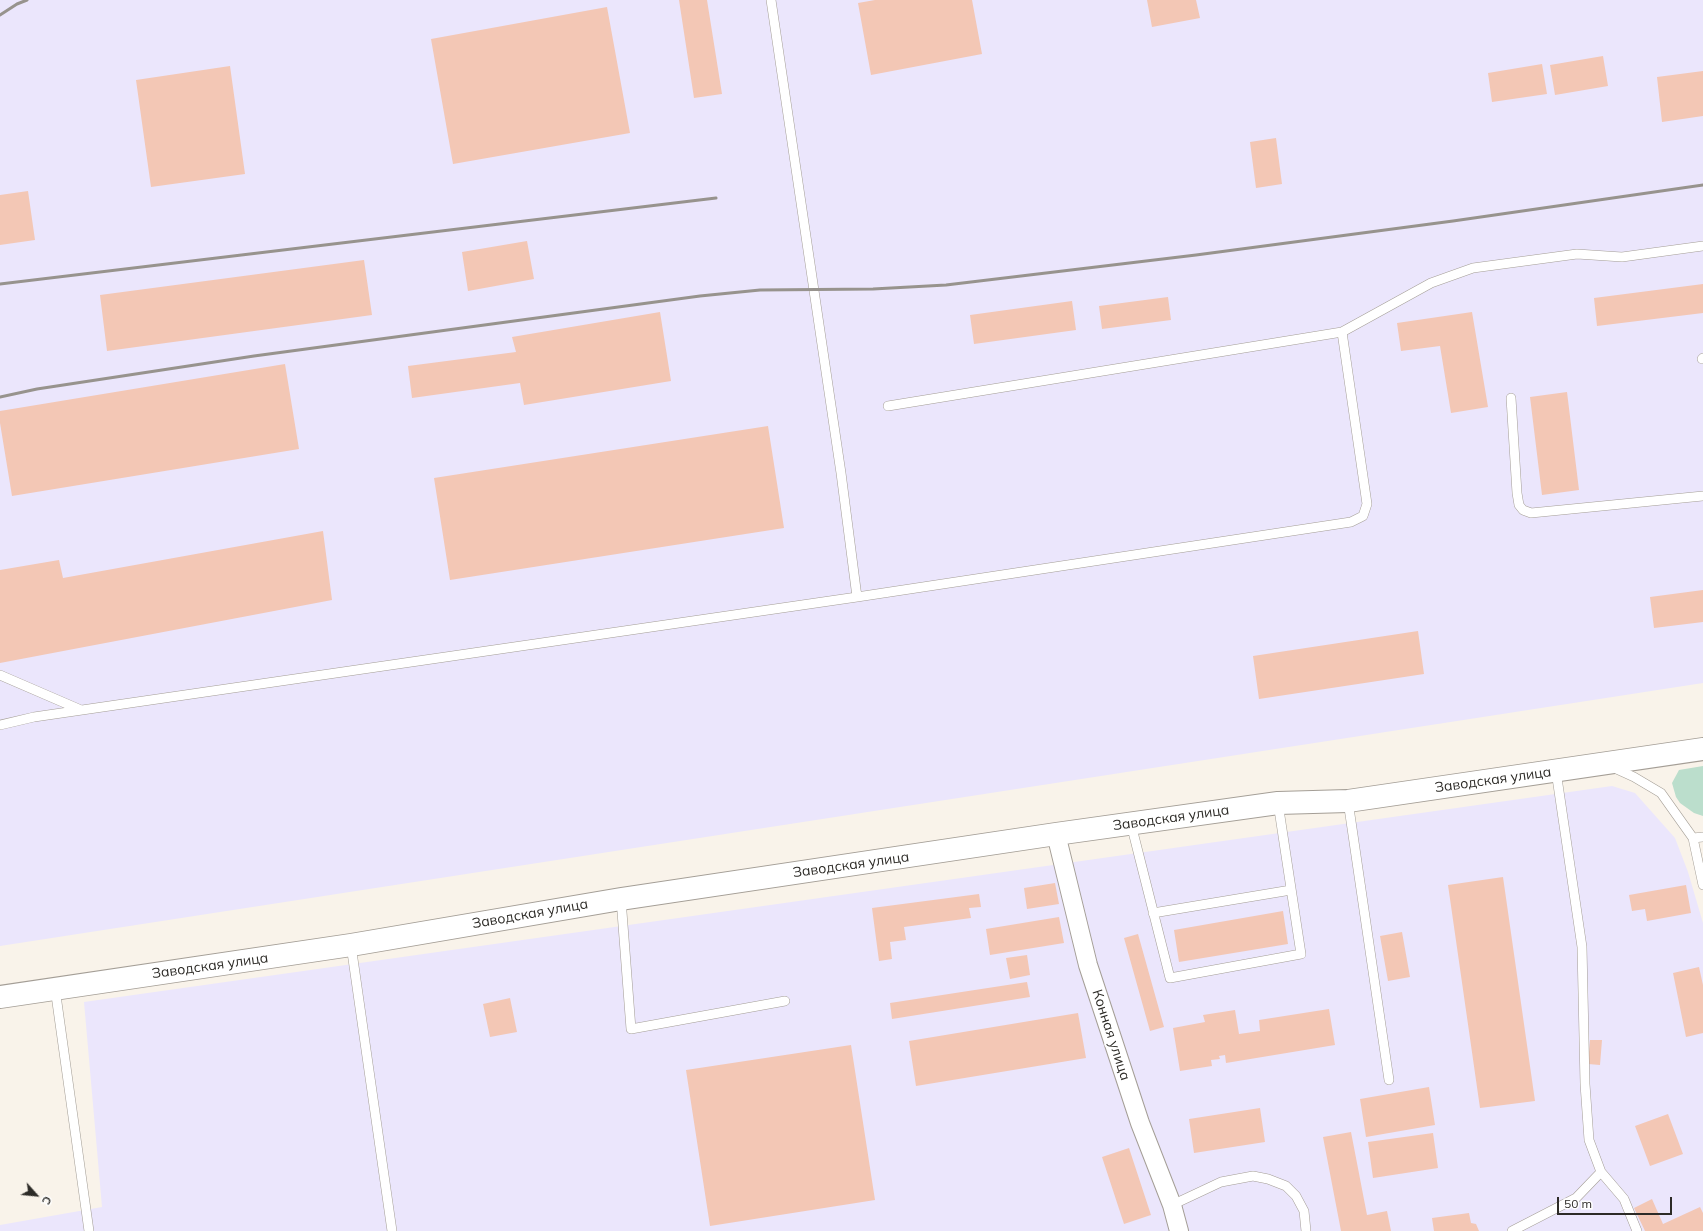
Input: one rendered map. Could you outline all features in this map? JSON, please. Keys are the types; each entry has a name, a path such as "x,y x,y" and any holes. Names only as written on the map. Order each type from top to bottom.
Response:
{"street":[{"name":"Заводская улица","path":"0,997 351,945 620,899 1056,834 1278,804 1348,801 1703,749"},
{"name":"Конная улица","path":"1056,834 1088,965 1140,1123 1172,1205 1179,1231"}],"lane":[{"path":"771,0 857,597"},
{"path":"888,406 1342,332 1431,283 1473,268 1577,254 1622,257 1703,246"},
{"path":"0,725 34,717 857,597 1352,522 1363,516 1368,504 1342,332"},
{"path":"1511,398 1517,494 1519,505 1523,510 1531,513 1703,496"},
{"path":"0,675 81,710"},
{"path":"1605,764 1634,777 1661,793 1698,838 1703,885"},
{"path":"1556,771 1582,947 1585,1084 1589,1140 1601,1172 1624,1199 1637,1231"},
{"path":"1348,801 1389,1080"},
{"path":"1131,824 1170,978 1301,954 1278,804"},
{"path":"1153,913 1291,890"},
{"path":"620,899 631,1029 785,1001"},
{"path":"351,945 392,1231"},
{"path":"55,988 89,1231"},
{"path":"1512,1231 1576,1198 1601,1172"},
{"path":"1172,1205 1221,1182 1252,1176 1268,1178 1286,1186 1296,1196 1304,1211 1306,1231"}],"shaded area":[{"path":"0,0 1703,0 1703,683 0,946"},
{"path":"1612,786 1635,793 1675,838 1688,872 1703,923 1703,1231 0,1231 0,1225 102,1207 84,1002"}],"green space":[{"path":"1703,766 1703,816 1694,813 1680,803 1676,797 1672,783 1679,770"}],"building":[{"path":"679,0 707,0 722,94 694,98"},
{"path":"875,0 972,0 982,54 871,75 858,3"},
{"path":"1147,0 1196,0 1200,18 1152,27"},
{"path":"607,7 630,133 453,164 431,39"},
{"path":"1603,56 1608,86 1555,95 1550,65"},
{"path":"1542,64 1547,94 1492,102 1488,73"},
{"path":"230,66 245,174 151,187 136,80"},
{"path":"1703,71 1703,116 1662,122 1657,77"},
{"path":"1276,138 1282,184 1256,188 1250,142"},
{"path":"28,191 35,240 0,245 0,195"},
{"path":"527,241 534,279 468,291 462,252"},
{"path":"364,260 372,315 107,351 100,295"},
{"path":"1703,284 1703,313 1597,326 1594,298"},
{"path":"1168,297 1171,320 1102,329 1099,306"},
{"path":"1072,301 1076,330 974,344 970,315"},
{"path":"660,312 671,381 524,405 520,383 412,398 408,366 516,352 512,337"},
{"path":"1472,312 1488,407 1451,413 1440,346 1401,351 1397,323"},
{"path":"285,364 299,449 12,496 0,423 0,411"},
{"path":"1567,392 1579,490 1542,495 1530,397"},
{"path":"768,426 784,528 450,580 434,478"},
{"path":"323,531 332,600 0,663 0,570 59,560 63,578"},
{"path":"1703,590 1703,622 1654,628 1650,597"},
{"path":"1418,631 1424,674 1259,699 1253,656"},
{"path":"1503,877 1535,1101 1480,1108 1448,885"},
{"path":"1055,883 1059,904 1027,909 1024,888"},
{"path":"1686,885 1691,913 1647,921 1645,909 1632,911 1629,895"},
{"path":"979,894 981,907 969,908 971,918 904,927 906,940 890,942 892,959 879,961 872,908"},
{"path":"1283,911 1288,944 1179,962 1174,930"},
{"path":"1059,917 1064,943 990,955 986,929"},
{"path":"1402,932 1410,977 1388,981 1380,936"},
{"path":"1138,934 1164,1027 1150,1031 1124,938"},
{"path":"1027,955 1030,975 1010,979 1006,958"},
{"path":"1699,967 1703,985 1703,1033 1686,1037 1673,973"},
{"path":"1027,982 1030,997 892,1019 890,1003"},
{"path":"510,998 517,1032 490,1037 483,1004"},
{"path":"1329,1009 1335,1045 1226,1063 1225,1055 1219,1056 1220,1059 1211,1060 1212,1066 1180,1071 1173,1028 1205,1022 1203,1015 1235,1010 1239,1034 1260,1031 1259,1020"},
{"path":"1078,1013 1086,1058 916,1086 909,1041"},
{"path":"1590,1040 1602,1040 1600,1065 1588,1064"},
{"path":"851,1045 875,1200 710,1226 686,1070"},
{"path":"1429,1087 1435,1125 1366,1137 1360,1099"},
{"path":"1260,1108 1265,1142 1194,1153 1189,1119"},
{"path":"1668,1114 1683,1154 1650,1166 1635,1126"},
{"path":"1351,1132 1367,1215 1387,1211 1391,1231 1341,1231 1323,1137"},
{"path":"1433,1133 1438,1168 1373,1178 1368,1142"},
{"path":"1129,1148 1151,1215 1124,1224 1102,1157"},
{"path":"1652,1199 1663,1224 1700,1207 1703,1213 1703,1231 1645,1231 1634,1208"},
{"path":"1469,1213 1471,1223 1476,1224 1479,1231 1434,1231 1432,1218"}],"railway":[{"path":"0,15 17,4 27,0"},
{"path":"0,397 37,389 254,356 700,296 760,290 873,289 946,285 1196,255 1453,221 1703,185"},
{"path":"0,284 716,198"}]}
